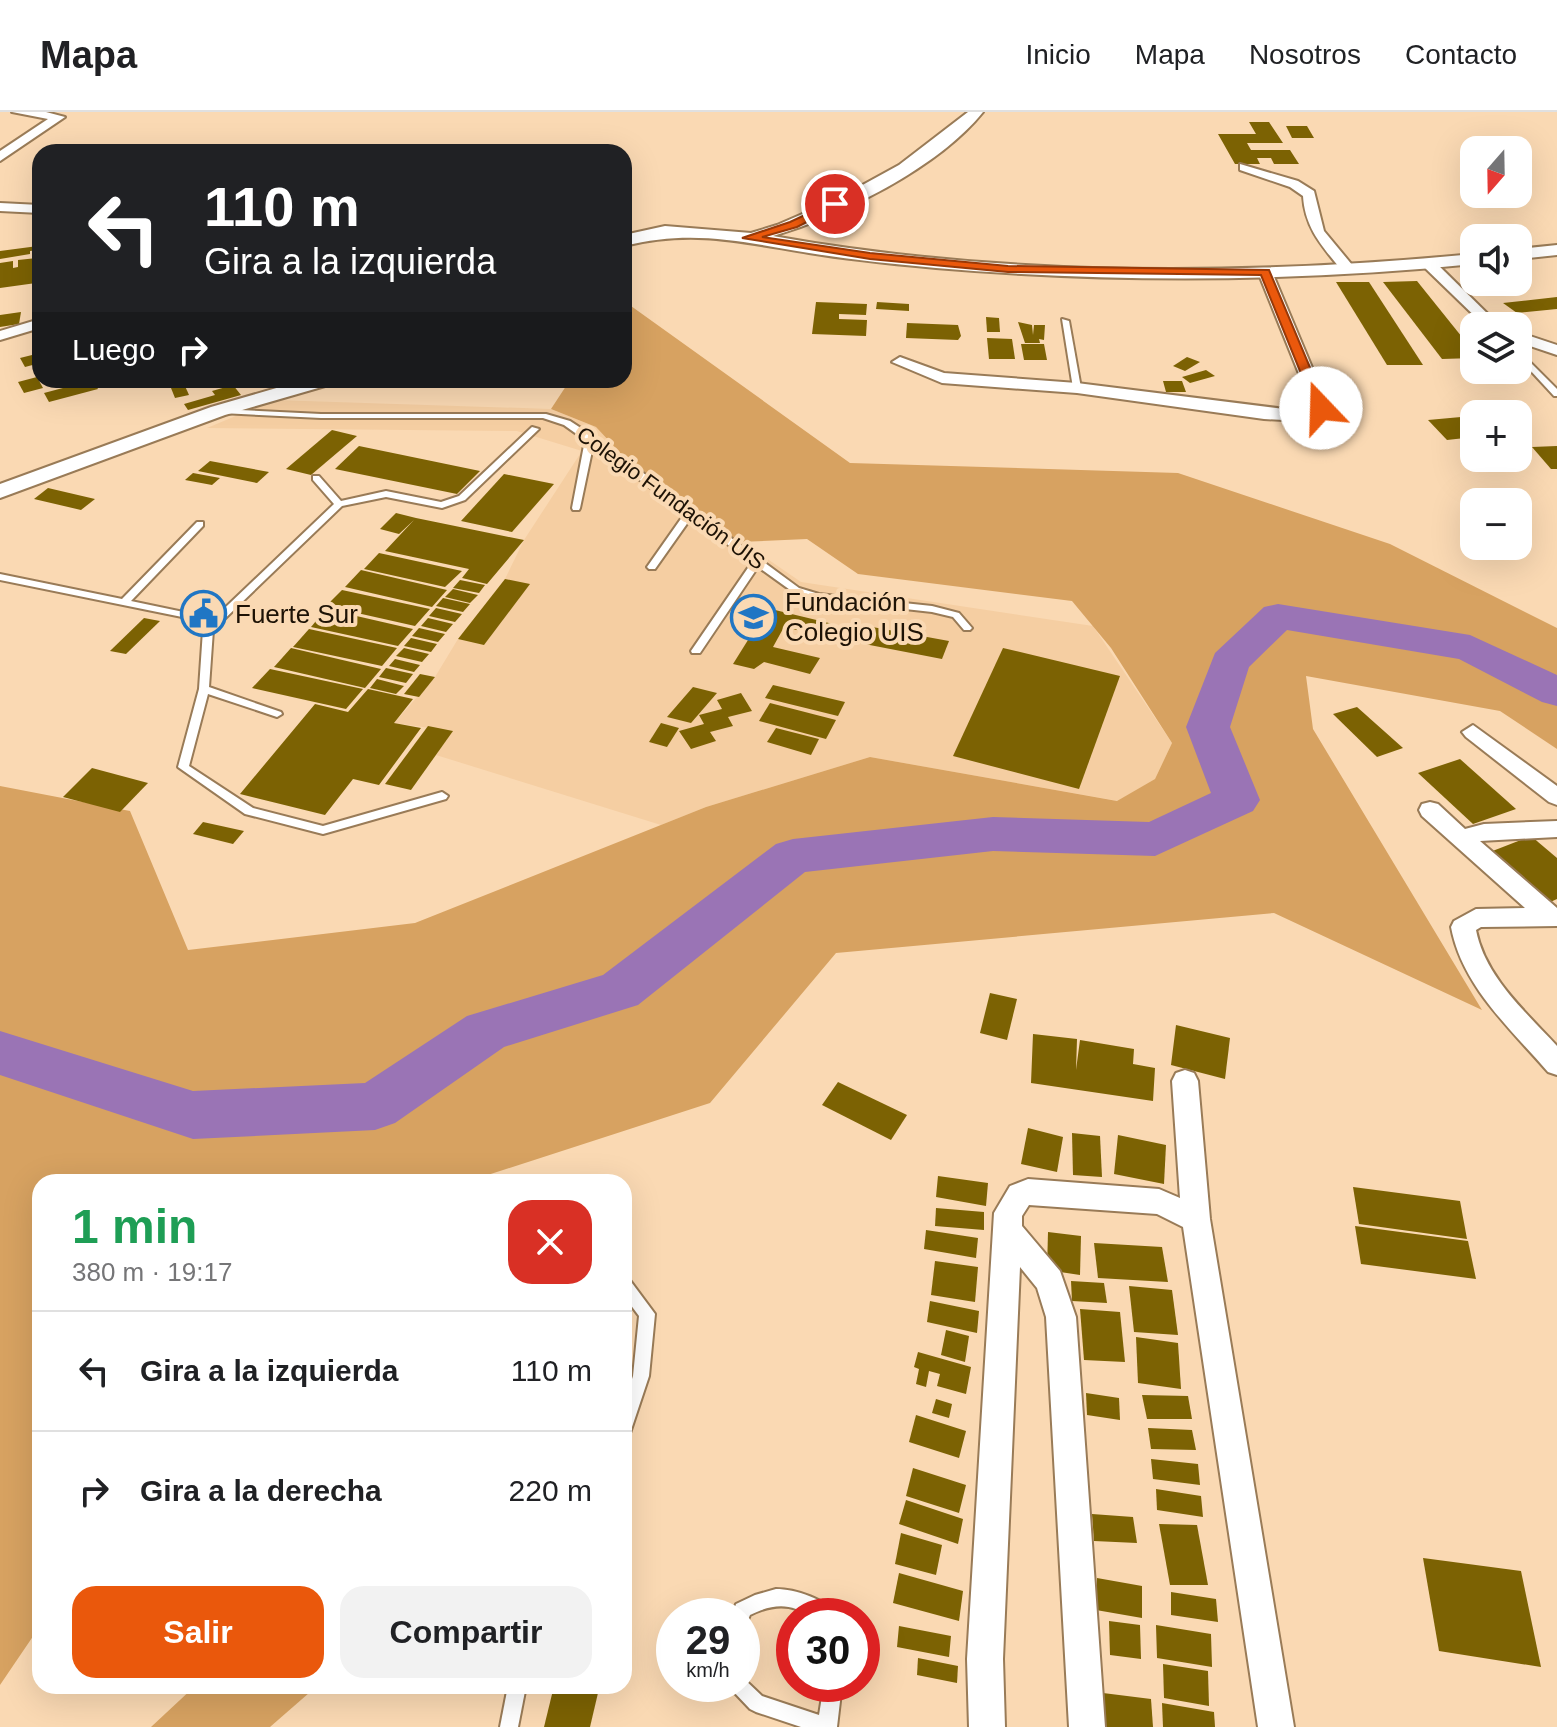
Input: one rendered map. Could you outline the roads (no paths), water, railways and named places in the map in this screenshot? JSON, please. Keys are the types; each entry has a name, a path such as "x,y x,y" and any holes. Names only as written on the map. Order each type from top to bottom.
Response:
{"street":[{"path":"0,157 59,117 18,112"},
{"path":"748,238 793,224 916,163 976,112"},
{"path":"1244,167 1294,184 1309,194 1311,216 1318,232 1348,269"},
{"path":"0,207 32,209"},
{"path":"632,236 677,232 748,238 888,258 1008,269 1265,272 1460,261"},
{"path":"1532,253 1557,250"},
{"path":"1429,264 1479,312"},
{"path":"900,362 942,378 1077,388 1264,414 1303,416 1313,413 1321,408 1318,398 1265,272"},
{"path":"0,336 32,326"},
{"path":"1532,342 1557,350"},
{"path":"0,491 218,411 297,388"},
{"path":"1473,732 1557,797"},
{"path":"1430,810 1554,918"},
{"path":"1460,838 1484,832 1557,829"},
{"path":"1554,918 1476,918 1463,927 1464,945 1476,966 1557,1064"},
{"path":"1185,1081 1196,1219 1276,1727"},
{"path":"987,1727 985,1659 1005,1227 1013,1205 1028,1192 1159,1202 1196,1219"},
{"path":"1005,1227 1050,1281 1061,1317 1087,1727"}],"lane":[{"path":"1065,321 1077,388"},
{"path":"1532,367 1557,394"},
{"name":"Colegio Fundación UIS","path":"218,411 321,416 543,416 567,423 590,438 796,590 818,597 932,609 956,615 967,628"},
{"path":"442,796 323,830 249,811 183,767 204,689 208,629 339,504 386,494 442,505 462,498 535,429"},
{"path":"576,508 590,438"},
{"path":"316,478 339,504"},
{"path":"652,567 690,513"},
{"path":"126,601 200,524"},
{"path":"696,651 757,562"},
{"path":"0,577 190,616 208,629"},
{"path":"204,689 277,714"},
{"path":"632,1294 647,1314 641,1376 632,1403"},
{"path":"760,1601 767,1597 799,1598"},
{"path":"509,1727 515,1694"},
{"path":"755,1702 828,1726 831,1702"}],"waterway":[{"path":"0,1053 193,1115 375,1106 486,1031 620,990 793,856 993,834 1155,839 1237,800 1208,727 1230,662 1278,616 1470,648 1557,692"}],"place":[{"name":"Fuerte Sur","path":"204,614"},
{"name":"Fundación Colegio UIS","path":"754,617"}]}
